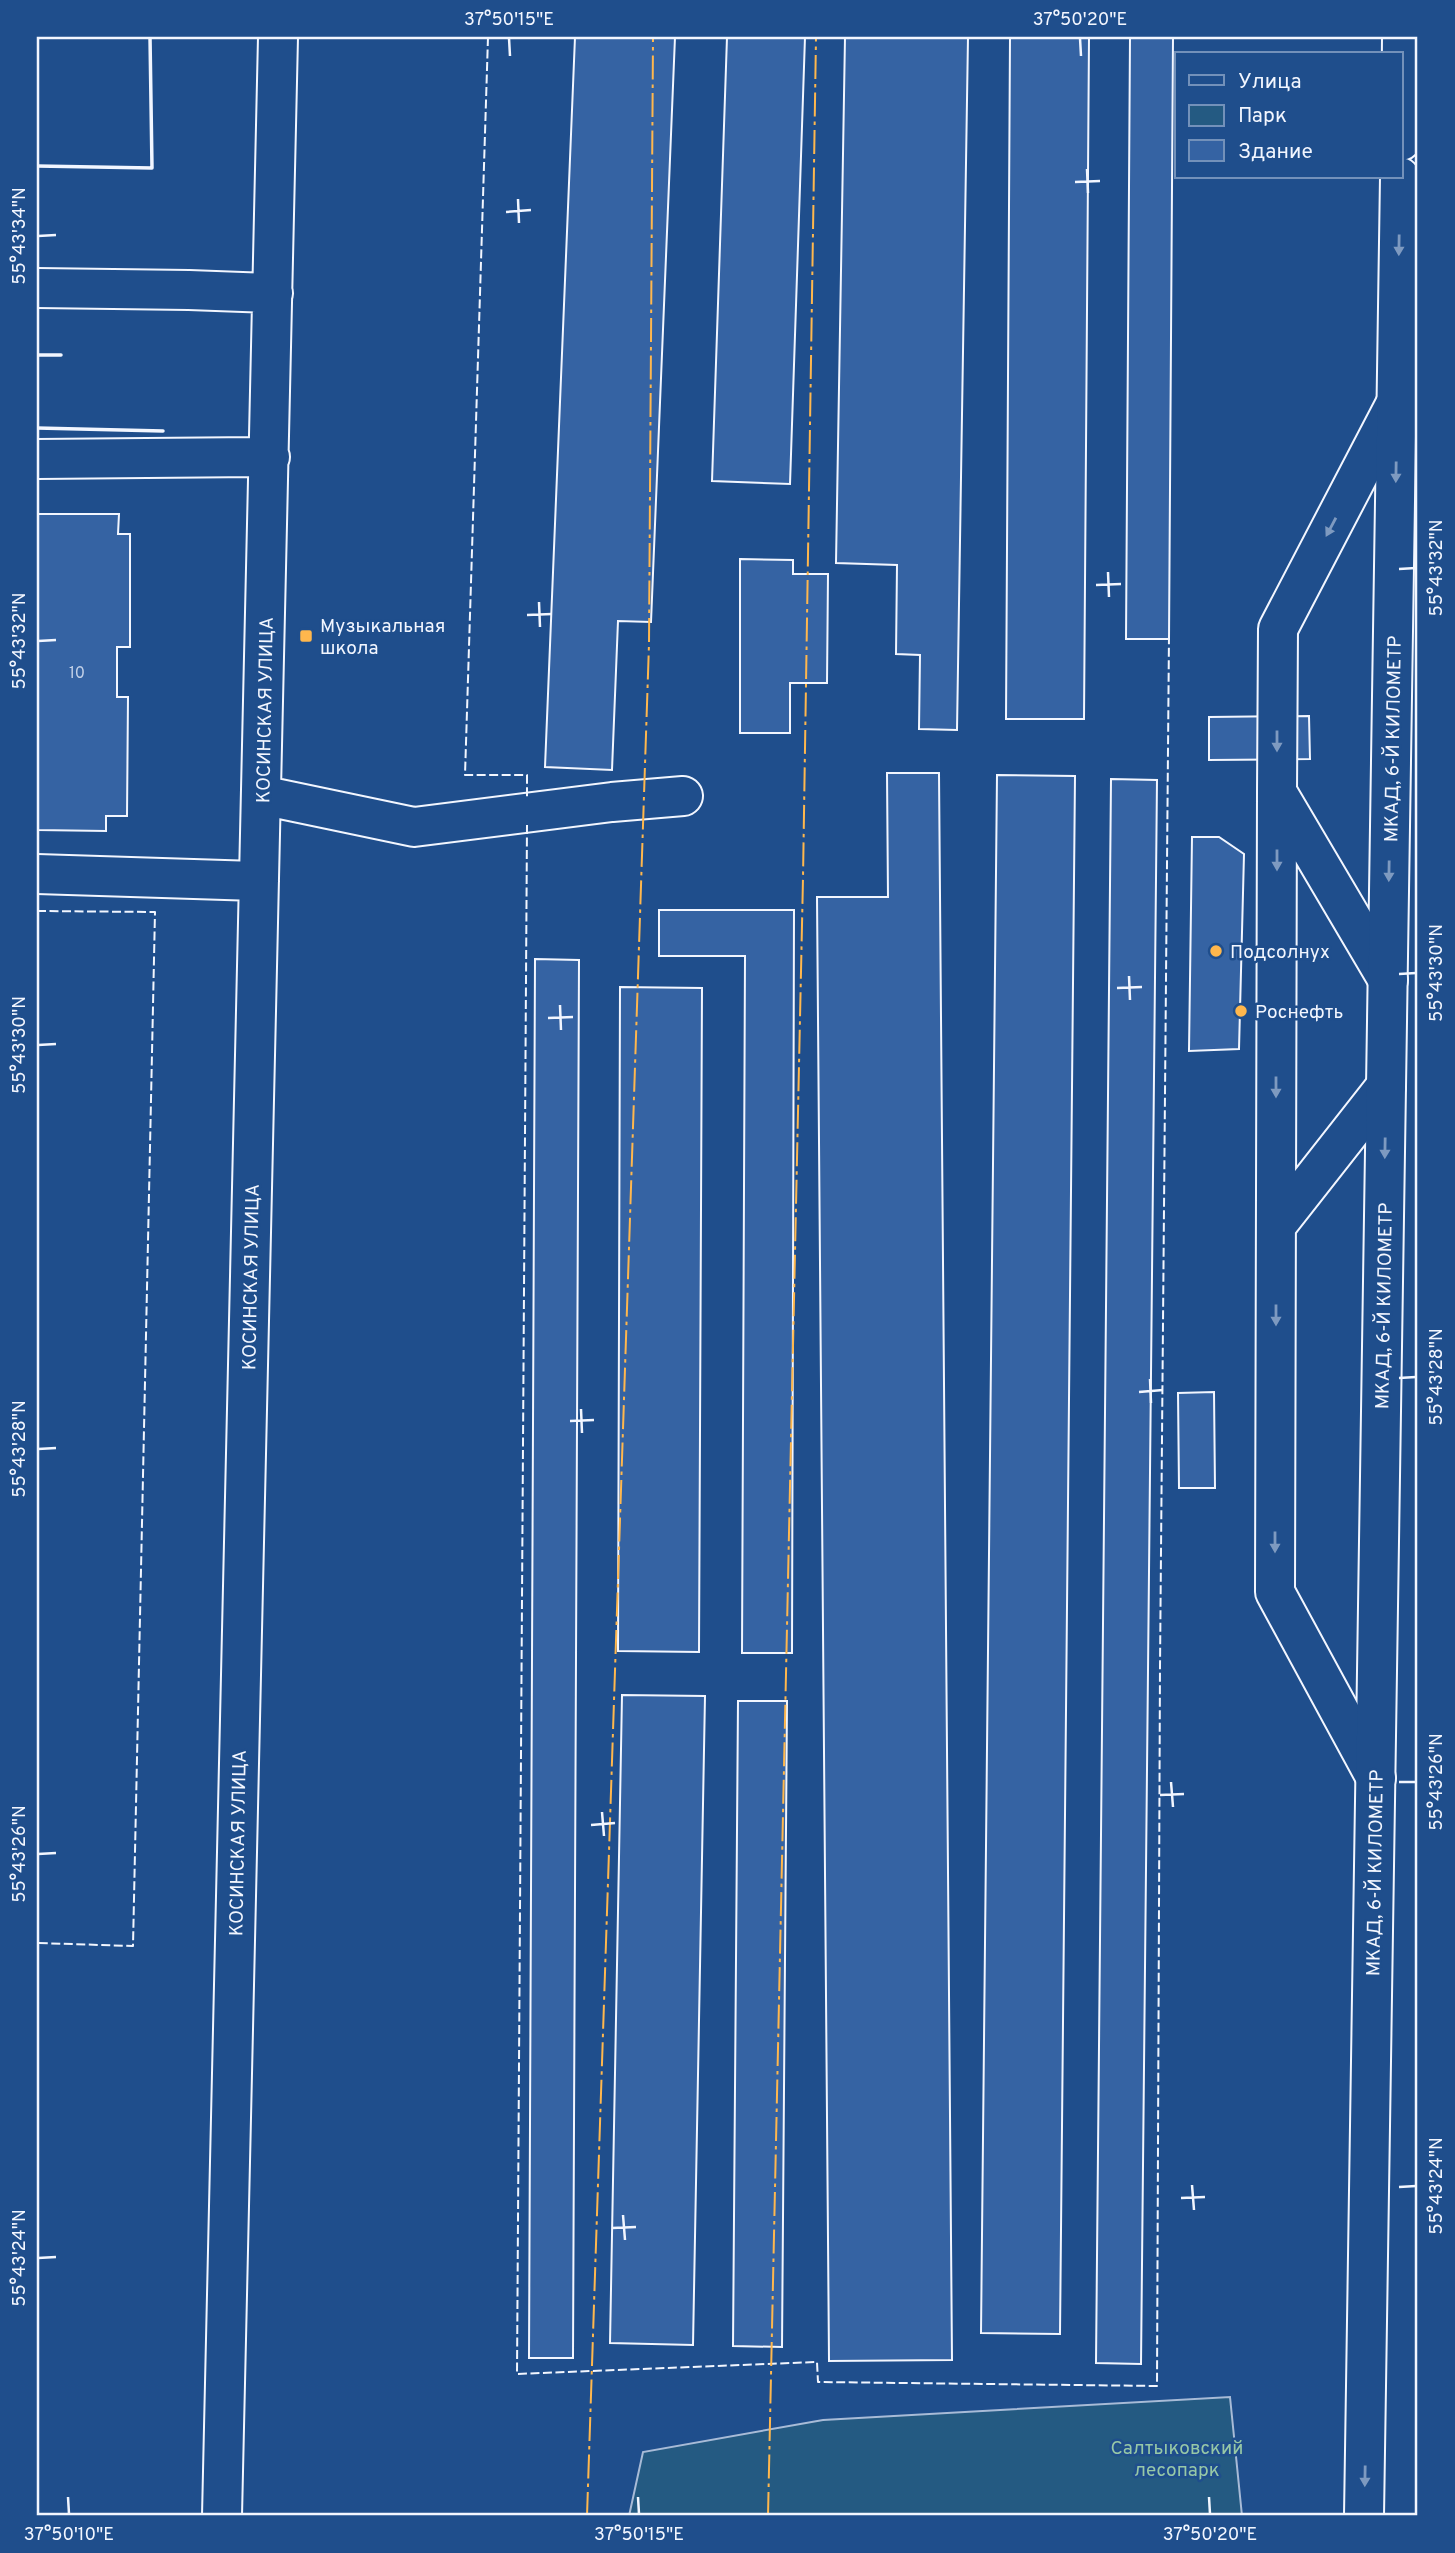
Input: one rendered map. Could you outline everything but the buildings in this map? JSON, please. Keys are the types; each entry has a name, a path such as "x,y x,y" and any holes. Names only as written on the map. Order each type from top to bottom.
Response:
{"main road":[{"name":"КОСИНСКАЯ УЛИЦА","path":"222,2516 278,37"},
{"name":"МКАД, 6-Й КИЛОМЕТР","path":"1364,2516 1400,178"},
{"path":"37,288 188,289 273,293"},
{"path":"1376,1779 1275,1592 1278,629 1397,401"},
{"path":"37,458 270,457"},
{"path":"1277,792 1388,980"},
{"path":"261,795 414,827 612,802 683,796"},
{"path":"37,874 259,881"},
{"path":"1276,1226 1386,1086"}],"green space":[{"name":"Салтыковский лесопарк","path":"1230,2397 1242,2516 629,2516 643,2452 823,2420"}],"fence":[{"path":"488,37 465,775 527,775 527,797"},
{"path":"527,825 517,2374 817,2362 818,2382 1157,2386 1169,635"},
{"path":"37,911 155,912 133,1946 37,1943"}],"wall":[{"path":"37,166 152,168 150,37"},
{"path":"37,355 61,355"},
{"path":"37,428 163,431"}],"power":[{"path":"587,2516 649,644 653,37"},
{"path":"768,2516 803,878 816,37"}],"place":[{"name":"Музыкальная школа","path":"306,636"},
{"name":"Подсолнух","path":"1216,951"},
{"name":"Роснефть","path":"1241,1011"}]}
